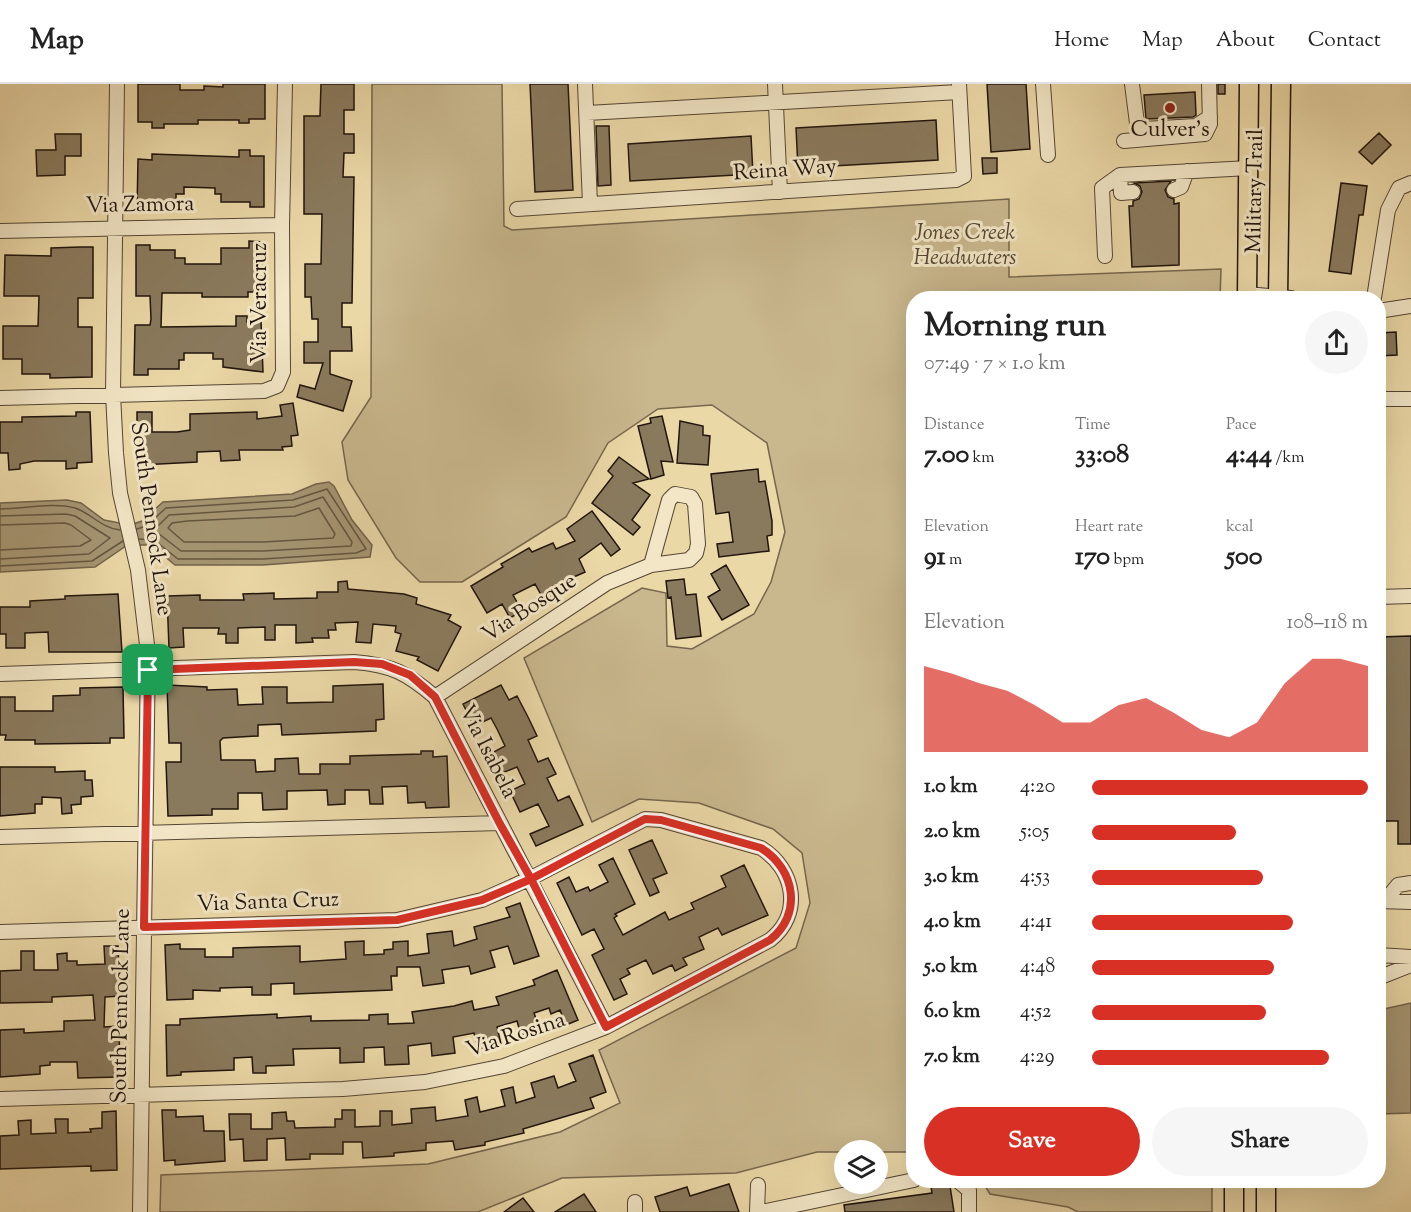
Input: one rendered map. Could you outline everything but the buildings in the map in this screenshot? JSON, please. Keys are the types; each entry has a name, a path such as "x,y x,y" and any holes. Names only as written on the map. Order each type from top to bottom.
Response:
{"main road":[{"name":"Military Trail","path":"1247,291 1250,84"},
{"name":"Military Trail","path":"1281,84 1283,291"},
{"path":"1234,1188 1234,1212"},
{"path":"1266,1188 1266,1212"}],"street":[{"name":"South Pennock Lane","path":"117,84 113,394 120,493 138,570 148,670 140,1212"},
{"name":"Via Veracruz","path":"0,398 264,391 278,386 283,372 282,225 285,84"},
{"path":"585,84 590,204"},
{"path":"775,84 780,192"},
{"path":"1043,84 1048,155"},
{"path":"1132,84 1137,123 1149,134"},
{"path":"1124,141 1149,134 1205,134 1210,117 1209,84"},
{"path":"587,113 959,88"},
{"name":"Reina Way","path":"517,209 945,182 964,176 959,88"},
{"path":"1105,256 1102,188 1120,175 1249,168"},
{"path":"1173,190 1180,187 1188,171"},
{"path":"1103,206 1127,193 1120,175"},
{"path":"1375,291 1388,210 1399,188 1411,183"},
{"name":"Via Zamora","path":"0,231 282,225"},
{"path":"1386,310 1411,306"},
{"path":"1386,399 1411,399"},
{"name":"Via Bosque","path":"435,697 608,583 651,565 689,560 696,553 698,544 694,504 691,497 675,494 669,500 651,565"},
{"path":"1386,597 1411,596"},
{"name":"Via Isabela","path":"0,674 354,662 382,664 410,675 435,697 606,1027"},
{"name":"Via Rosina","path":"0,1099 343,1089 425,1082 504,1066 606,1027 770,940 781,932 790,911 791,887 785,869 773,855 761,848 661,820 645,819 531,879"},
{"path":"0,837 500,824"},
{"name":"Via Santa Cruz","path":"0,932 397,920 482,900 531,879"},
{"path":"1386,897 1398,885 1411,883"},
{"path":"1386,901 1411,902"},
{"path":"1386,955 1411,957"},
{"path":"1386,975 1411,965"},
{"path":"762,1212 906,1182"},
{"path":"757,1212 758,1185"},
{"path":"967,1188 969,1190 969,1212"}],"green space":[{"name":"Jones Creek Headwaters","path":"372,84 502,84 504,226 512,230 1009,199 1009,277 1221,269 1220,291 906,291 906,1152 888,1152 888,1140 834,1140 834,1152 817,1152 736,1173 562,1178 478,1212 160,1212 161,1175 428,1164 560,1132 620,1103 599,1050 796,948 810,903 802,853 773,829 699,803 639,799 592,822 524,658 642,588 666,593 667,646 692,649 754,614 771,582 785,532 767,443 712,405 658,409 608,443 566,517 462,582 420,582 396,558 348,480 342,442 371,397"},
{"path":"986,1188 1212,1188 1212,1212 1078,1212 1068,1207 990,1194"}],"water":[{"path":"329,482 334,486 352,520 372,545 370,557 263,565 175,565 151,545 140,545 126,546 95,567 0,572 0,503 67,500 81,503 104,520 130,525 142,521 163,502 292,494 316,484"},
{"path":"1411,1003 1411,1113 1386,1114 1386,1008"}],"place":[{"name":"Culver's","path":"1170,108"}],"route":[{"path":"148,670 144,927 397,920 482,900 531,879 606,1027 770,940 781,932 790,911 791,887 785,869 773,855 761,848 661,820 645,819 531,879 435,697 410,675 382,664 354,662 148,670"}]}
